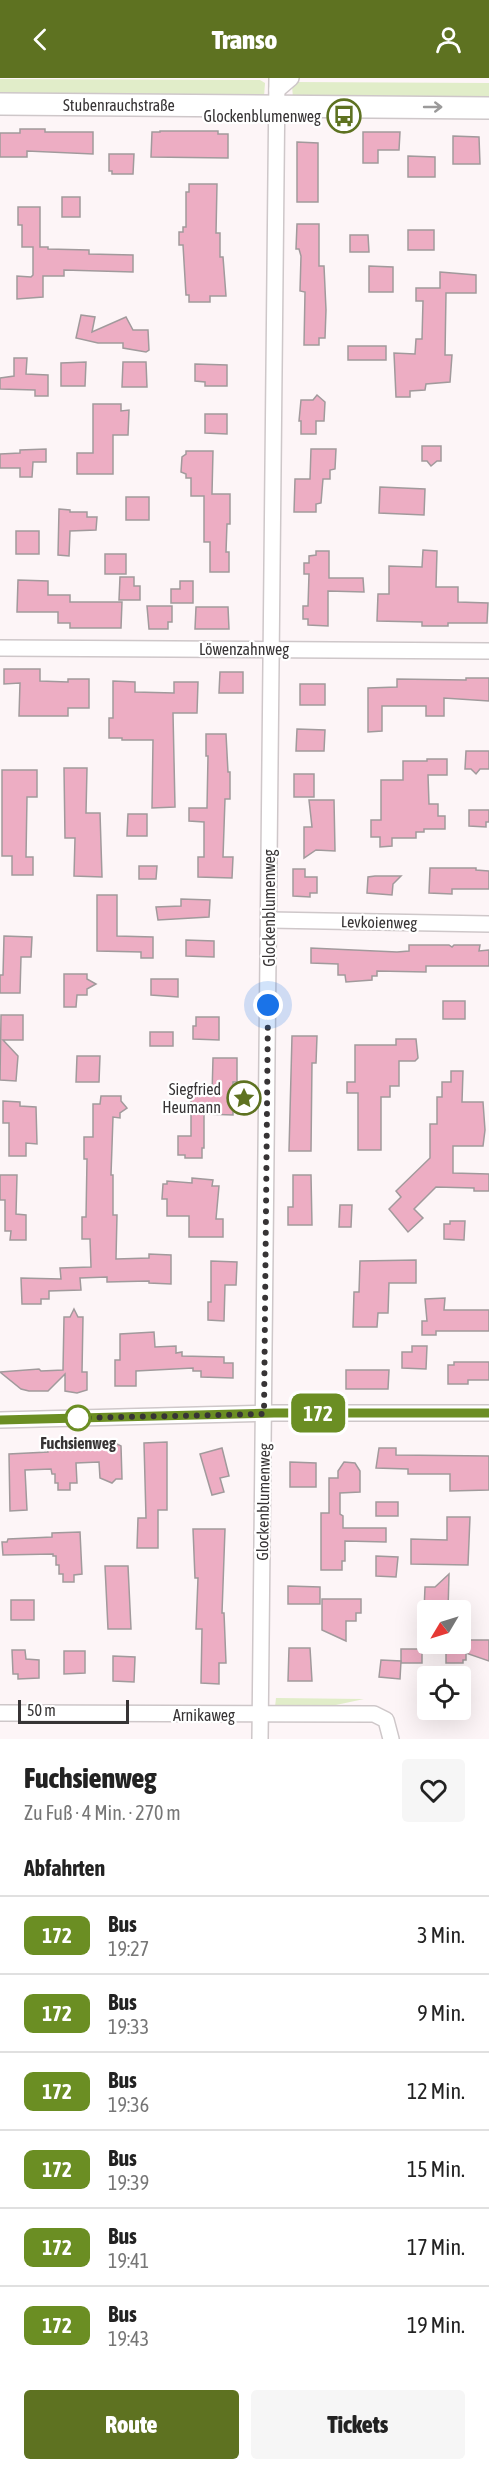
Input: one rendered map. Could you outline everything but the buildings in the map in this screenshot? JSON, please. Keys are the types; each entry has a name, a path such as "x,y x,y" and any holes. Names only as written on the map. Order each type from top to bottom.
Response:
{"main road":[{"name":"Stubenrauchstraße","path":"0,104 277,91 489,108"}],"street":[{"path":"277,91 291,78"},
{"name":"Glockenblumenweg","path":"260,1739 277,91"},
{"name":"Löwenzahnweg","path":"0,648 489,651"},
{"name":"Levkoienweg","path":"270,920 489,924"},
{"path":"0,1420 264,1414 489,1413"},
{"name":"Arnikaweg","path":"0,1713 374,1714 386,1720 390,1739"}],"green space":[{"path":"0,79 260,80 265,83 264,97 0,96"},
{"path":"296,82 489,83 489,101 293,98 292,86"},
{"path":"276,1698 364,1699 322,1708 275,1707"}],"bus line":[{"name":"172","path":"0,1420 274,1413 489,1413"}],"place":[{"name":"Glockenblumenweg","path":"344,116"},
{"name":"Siegfried Heumann","path":"244,1098"},
{"name":"Fuchsienweg","path":"78,1418"}],"route":[{"path":"78,1418 264,1414 268,1005"}]}
